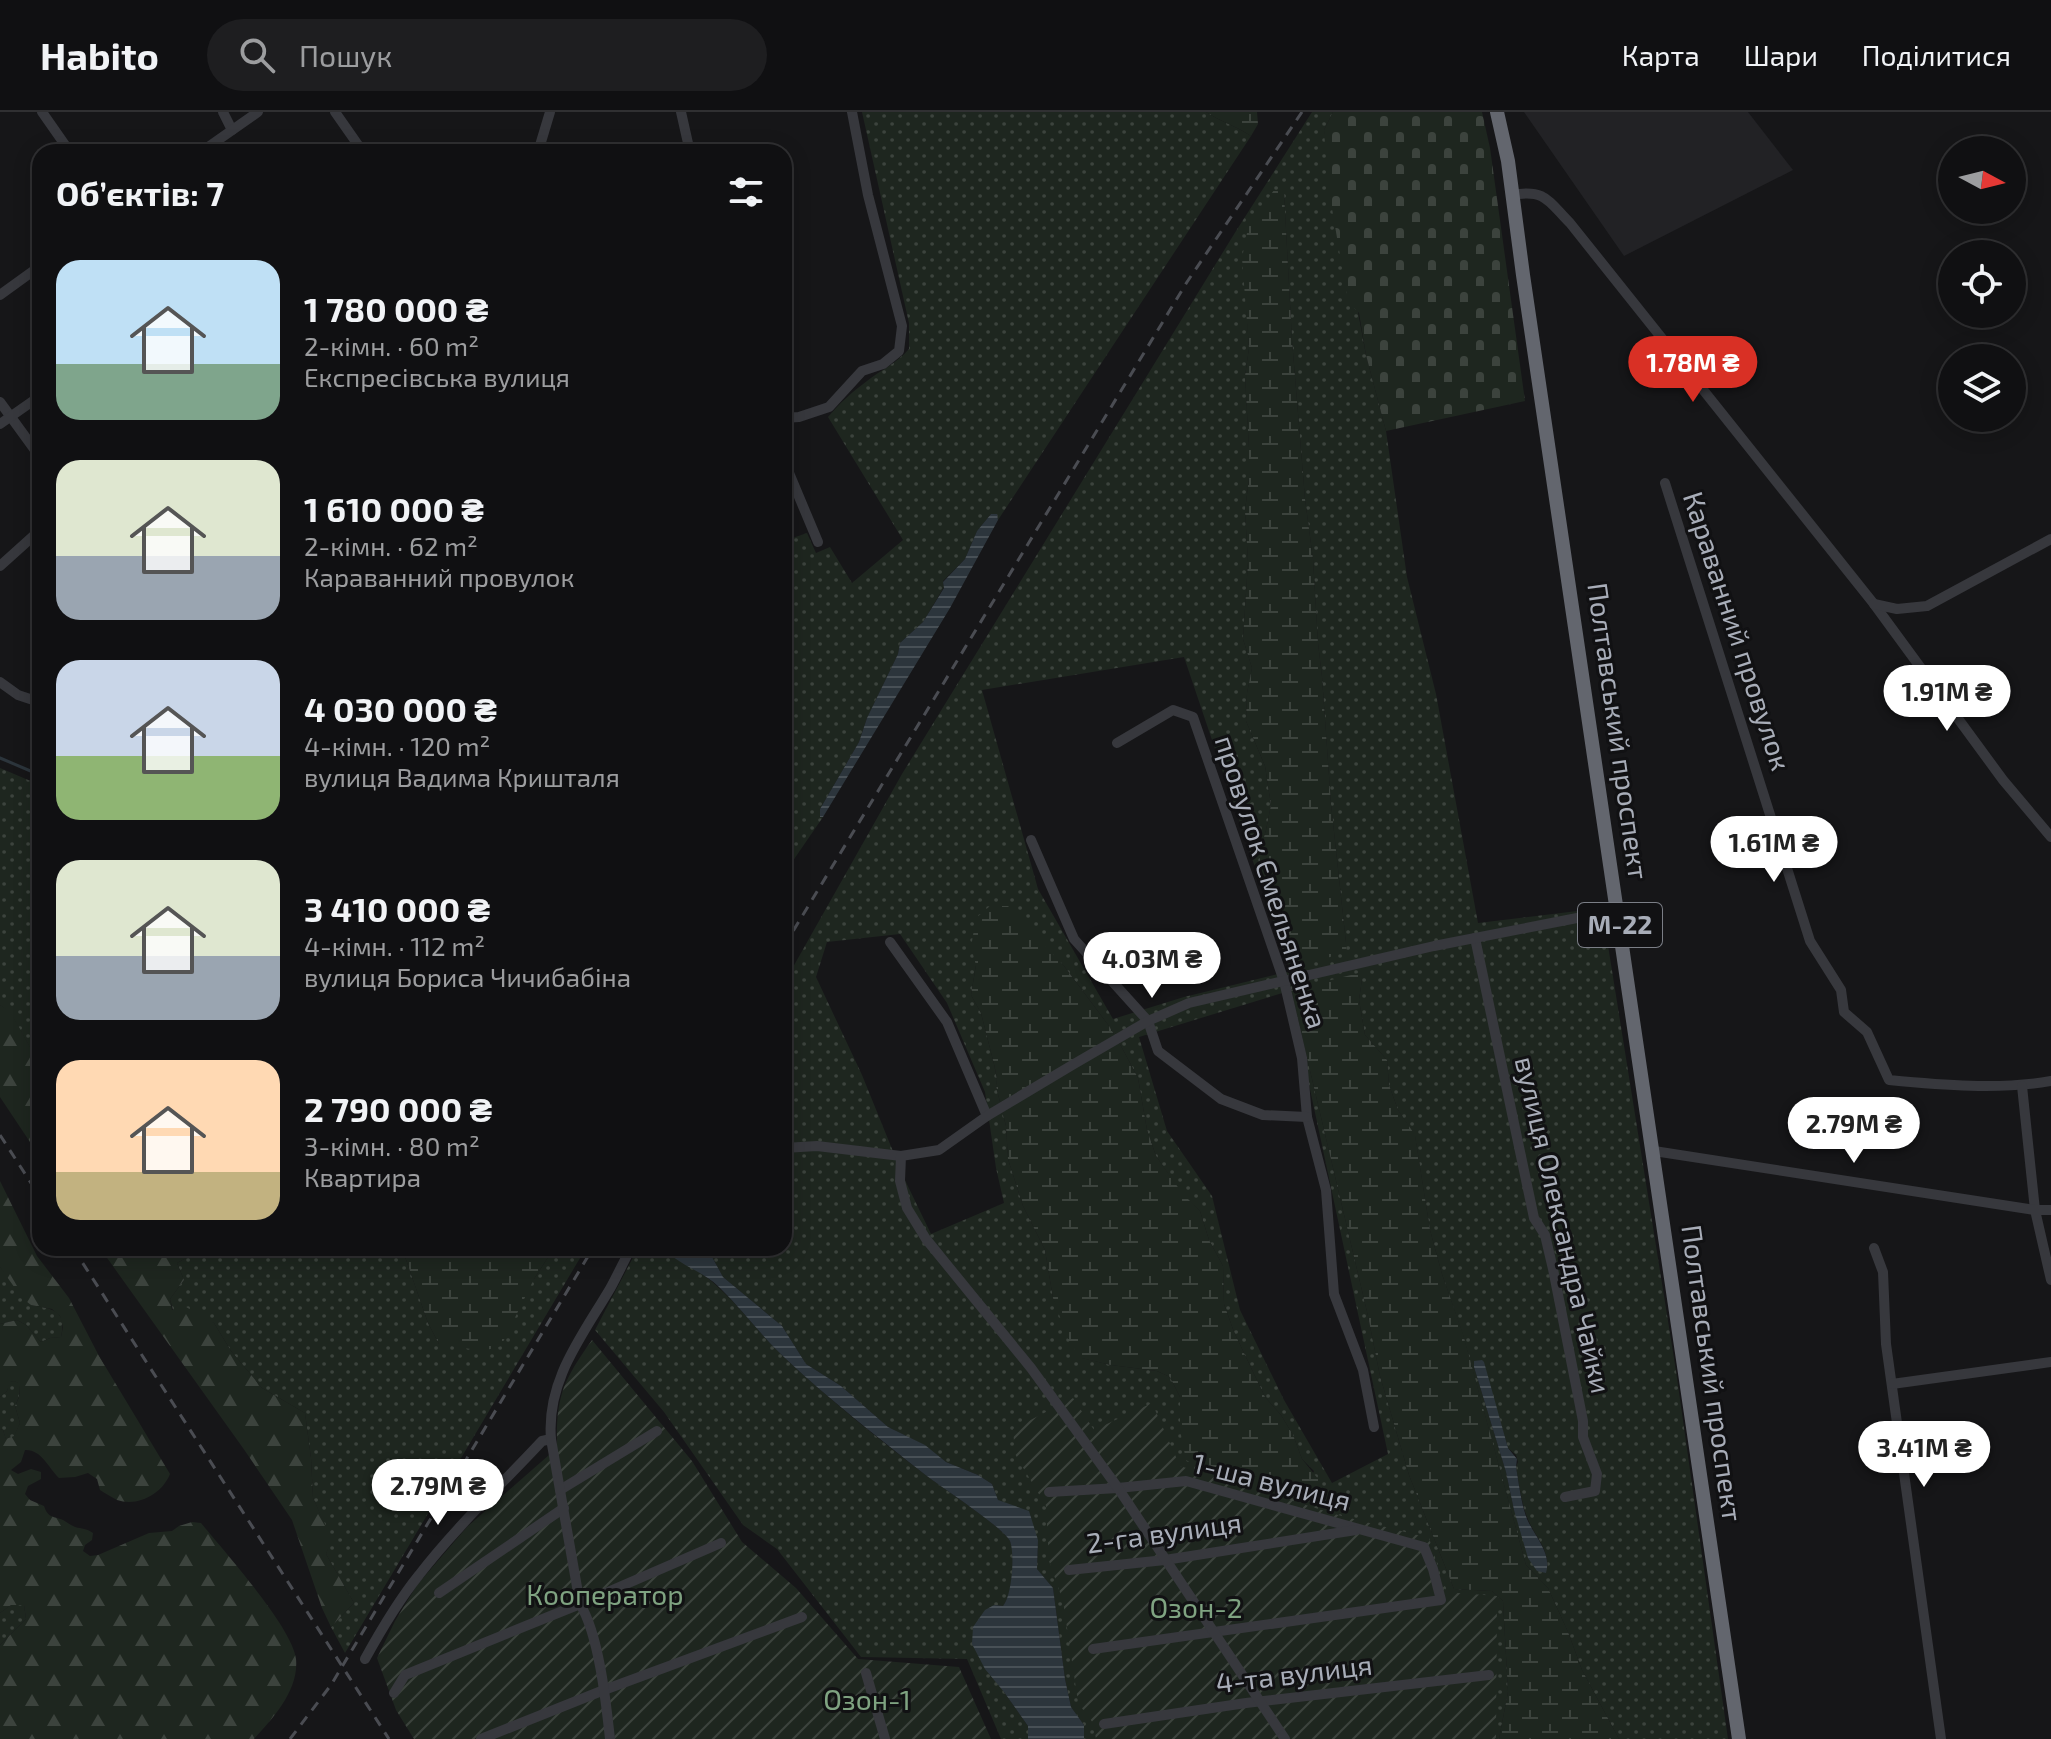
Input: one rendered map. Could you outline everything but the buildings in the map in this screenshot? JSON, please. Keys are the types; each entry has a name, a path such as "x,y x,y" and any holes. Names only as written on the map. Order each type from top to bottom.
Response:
{"highway":[{"name":"Полтавський проспект","path":"1497,112 1505,143 1739,1739"}],"street":[{"path":"42,112 64,144"},
{"path":"223,112 232,130"},
{"path":"212,144 258,112"},
{"path":"335,112 357,144"},
{"path":"540,144 550,112"},
{"path":"681,112 688,144"},
{"path":"792,417 829,407 862,371 883,364 899,351 902,326 868,195 852,112"},
{"path":"1512,195 1530,192 1542,195 1570,223 1874,604 2003,780 2051,837"},
{"path":"0,295 32,272"},
{"path":"0,402 32,446"},
{"path":"0,424 32,402"},
{"path":"792,480 818,542"},
{"name":"Караванний провулок","path":"1665,483 1810,941 1841,990 1844,1012 1867,1032 1889,1080 2022,1086 2051,1081"},
{"path":"0,566 32,537"},
{"path":"1874,604 1897,609 1927,606 2051,539"},
{"path":"0,682 18,695 32,700"},
{"name":"провулок Ємельяненка","path":"1117,743 1173,710 1193,717 1284,981 1302,1058 1307,1117 1326,1190 1334,1294 1363,1370 1374,1427"},
{"path":"1031,840 1074,939 1148,1021 1158,1051 1221,1099 1263,1115 1307,1117"},
{"path":"792,1148 817,1146 901,1156 939,1150 987,1116 1148,1021 1189,1003 1475,938 1618,910"},
{"name":"вулиця Олександра Чайки","path":"1475,938 1534,1218 1545,1235 1553,1269 1583,1421 1583,1437 1597,1474 1595,1491 1565,1497"},
{"path":"890,942 947,1022 987,1116"},
{"path":"2022,1086 2035,1210 2051,1280"},
{"path":"1654,1151 2051,1210"},
{"path":"901,1156 900,1181 907,1208 926,1239 1031,1368 1118,1488 1285,1739"},
{"path":"1874,1248 1883,1272 1886,1344 1941,1739"},
{"path":"610,1739 604,1690 589,1618 580,1604 551,1439 551,1418 562,1370 627,1256"},
{"path":"1892,1384 2051,1362"},
{"path":"560,1490 657,1431"},
{"path":"365,1659 390,1615 420,1573 542,1441 551,1439"},
{"name":"1-ша вулиця","path":"1049,1492 1186,1481 1424,1547 1441,1600 1213,1632"},
{"path":"439,1593 564,1508"},
{"name":"2-га вулиця","path":"1069,1570 1165,1560 1360,1530"},
{"path":"394,1693 405,1675 721,1543"},
{"path":"481,1739 802,1617"},
{"path":"1093,1649 1213,1632"},
{"path":"866,1673 881,1739"},
{"name":"4-та вулиця","path":"1104,1724 1246,1703 1489,1675"}],"shaded area":[{"path":"1524,112 1748,112 1793,170 1624,256"},
{"path":"991,514 997,514 998,520 950,608 823,817 820,817 820,809 859,742 900,643 923,622 944,588 943,582 965,559 977,531"},
{"path":"712,1256 723,1277 782,1326 806,1364 841,1386 888,1427 925,1445 946,1462 992,1484 998,1500 1029,1511 1038,1540 1037,1569 1053,1588 1065,1679 1071,1707 1084,1725 1084,1739 1028,1739 1028,1726 985,1669 972,1644 973,1627 985,1610 994,1605 1003,1606 1009,1593 1012,1555 1010,1541 1005,1535 819,1389 777,1351 719,1287 673,1257"},
{"path":"1482,1360 1508,1448 1517,1459 1523,1507 1545,1552 1546,1573 1537,1571 1528,1558 1474,1367 1474,1361"}],"green space":[{"path":"862,112 1206,112 1251,136 998,520 997,514 991,514 977,531 965,559 943,581 944,587 923,622 900,643 859,742 820,809 820,816 823,817 792,862 792,538 807,533 816,553 830,547 852,583 903,540 828,417 856,389 909,349 909,323"},
{"path":"1206,112 1257,112 1258,124 1251,136"},
{"path":"1312,112 1333,112 1324,130 1366,355 1386,431 1407,577 1436,694 1478,923 1602,908 1676,1371 1728,1739 1619,1739 1582,1670 1548,1588 1526,1565 1463,1335 1430,1230 1415,1136 1398,1110 1389,1085 1387,1060 1365,1035 1359,1000 1362,979 1291,990 1380,1376 1409,1475 1454,1589 1492,1591 1503,1601 1508,1692 1499,1739 1084,1739 1084,1725 1071,1707 1065,1679 1053,1588 1037,1569 1038,1540 998,1500 992,1484 946,1462 924,1445 888,1427 841,1386 806,1364 782,1326 723,1277 712,1256 792,1256 792,969 902,774","holes":["1284,193 1305,499 1313,559 1331,804 1346,943 1292,961 1260,867 1260,851 1271,805 1265,766 1246,721 1252,668 1243,639 1248,562 1245,511 1249,478 1245,376 1249,348 1243,258","1184,657 1290,971 1184,997 1113,1019 1038,889 982,690","900,934 947,1003 985,1092 1004,1203 931,1234 816,977 827,942","1042,945 1064,966 1109,1026 1138,1078 1147,1130 1156,1156 1182,1194 1200,1211 1209,1240 1223,1266 1224,1304 1234,1332 1265,1397 1281,1415 1302,1459 1314,1471 1303,1495 1264,1478 1200,1468 1180,1430 1180,1397 1170,1377 1157,1371 1082,1358 1053,1298 1045,1250 1023,1206 1008,1159 1006,1126 994,1064 981,1013 971,995 976,965","1289,991 1388,1454 1332,1483 1284,1400 1240,1310 1212,1196 1167,1131 1139,1037","1474,1361 1499,1417 1508,1448 1516,1455 1523,1505 1544,1548 1547,1569 1514,1510 1506,1472"]},
{"path":"1333,112 1482,112 1490,148 1525,401 1386,431 1366,355 1359,313 1348,302 1328,185 1324,130"},
{"path":"1274,190 1284,193 1305,499 1313,559 1331,804 1346,943 1346,952 1298,967 1292,961 1284,941 1260,867 1260,851 1271,805 1265,766 1246,721 1252,668 1243,639 1248,562 1245,511 1249,478 1245,376 1249,348 1242,258 1248,228"},
{"path":"0,768 32,782 32,1051 10,1012 0,1005"},
{"path":"990,906 1008,906 1064,966 1121,1046 1138,1078 1147,1130 1156,1156 1182,1193 1200,1211 1209,1240 1223,1266 1224,1304 1234,1332 1265,1397 1281,1415 1302,1459 1319,1480 1315,1497 1264,1478 1200,1468 1186,1460 1180,1430 1180,1397 1170,1377 1157,1371 1081,1358 1069,1342 1053,1298 1045,1250 1023,1206 1008,1159 1006,1126 994,1064 981,1013 971,995 976,965 971,947 976,918"},
{"path":"1359,973 1362,979 1359,1000 1365,1035 1387,1060 1389,1085 1398,1110 1415,1135 1430,1230 1463,1334 1526,1565 1548,1588 1582,1670 1619,1739 1499,1739 1508,1692 1503,1601 1492,1591 1454,1589 1409,1475 1380,1376 1291,990"},
{"path":"0,1005 10,1011 32,1051 32,1145 0,1097"},
{"path":"0,1181 32,1246 32,1256 37,1256 69,1298 99,1356 170,1474 155,1493 141,1500 125,1502 100,1490 97,1479 88,1473 59,1478 31,1450 25,1450 21,1462 11,1470 18,1474 31,1469 41,1472 41,1479 28,1486 25,1494 30,1500 44,1506 51,1516 93,1533 92,1540 83,1551 90,1556 149,1533 172,1531 192,1522 201,1523 270,1609 292,1645 296,1659 289,1692 254,1739 0,1739 0,1645 26,1619 24,1605 11,1605 0,1613 0,1429 6,1439 14,1436 20,1423 15,1406 20,1392 18,1383 10,1382 7,1391 0,1397 0,1324 17,1320 41,1342 61,1337 63,1327 60,1316 52,1309 31,1305 22,1298 0,1267"},
{"path":"106,1256 190,1256 177,1263 184,1280 170,1299 172,1310 186,1307 214,1323 231,1351 262,1388 305,1413 313,1498 332,1539 326,1554 354,1603 331,1627 292,1520"},
{"path":"190,1256 405,1256 428,1323 439,1344 534,1279 549,1256 581,1256 345,1653 331,1627 354,1603 326,1554 331,1539 313,1498 305,1413 262,1388 231,1351 214,1323 173,1310 170,1299 184,1280 177,1263"},
{"path":"405,1256 549,1256 501,1346 483,1351 439,1344 428,1323"},
{"path":"634,1256 674,1256 714,1283 777,1351 853,1418 996,1526 1010,1541 1013,1565 1006,1601 1003,1606 994,1605 1004,1692 1028,1726 1028,1739 1001,1739 967,1659 861,1657 777,1549 743,1525 664,1412 595,1330"},
{"path":"0,1267 31,1305 52,1310 60,1316 61,1337 41,1342 17,1320 0,1324"},
{"name":"Кооператор","path":"592,1340 692,1461 742,1542 796,1588 858,1659 959,1667 991,1739 414,1739 396,1710 377,1658 417,1585 467,1527 557,1448 563,1391 567,1379"},
{"path":"14,1381 20,1386 15,1406 20,1423 14,1437 6,1440 0,1429 0,1397 7,1391 9,1382"},
{"name":"Озон-2","path":"1073,1398 1094,1430 1152,1403 1180,1466 1338,1515 1429,1538 1446,1592 1497,1596 1496,1739 1096,1739 1093,1723 1078,1702 1063,1601 1049,1561 1046,1506 1015,1454 1013,1429"},
{"path":"11,1605 24,1605 26,1619 0,1645 0,1613"}],"waterway":[{"path":"0,758 32,772"}],"railway":[{"path":"792,933 1187,282 1302,112"},
{"path":"0,1135 32,1185"},
{"path":"78,1256 389,1739"},
{"path":"290,1739 331,1685 588,1256"}],"park label":[{"name":"Озон-1","path":"867,1700"}]}
